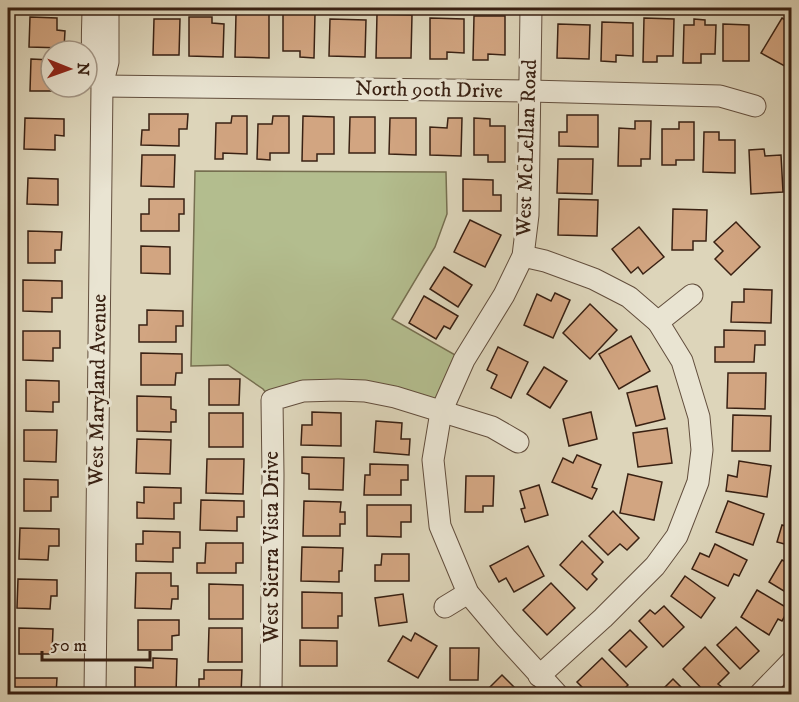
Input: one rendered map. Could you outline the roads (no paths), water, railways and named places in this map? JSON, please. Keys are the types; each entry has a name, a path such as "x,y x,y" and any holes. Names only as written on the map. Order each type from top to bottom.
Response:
{"street":[{"name":"West Maryland Avenue","path":"93,8 95,68 102,86"},
{"name":"West Maryland Avenue","path":"95,694 102,86 108,62 108,8"},
{"name":"West McLellan Road","path":"531,8 528,215 523,256 504,295 464,360 441,412 433,460 440,526 468,593 557,694"},
{"name":"North 90th Drive","path":"102,86 530,91 720,96 755,106"},
{"path":"523,256 545,261 594,279 629,297 658,322 682,361 699,417 702,450 698,482 677,536 655,566 603,618 539,676"},
{"path":"658,322 692,295"},
{"name":"West Sierra Vista Drive","path":"271,694 272,400 303,391 364,392 394,397 441,412"},
{"path":"441,412 492,427 518,442"},
{"path":"445,607 468,593"},
{"path":"760,694 792,661"}]}
